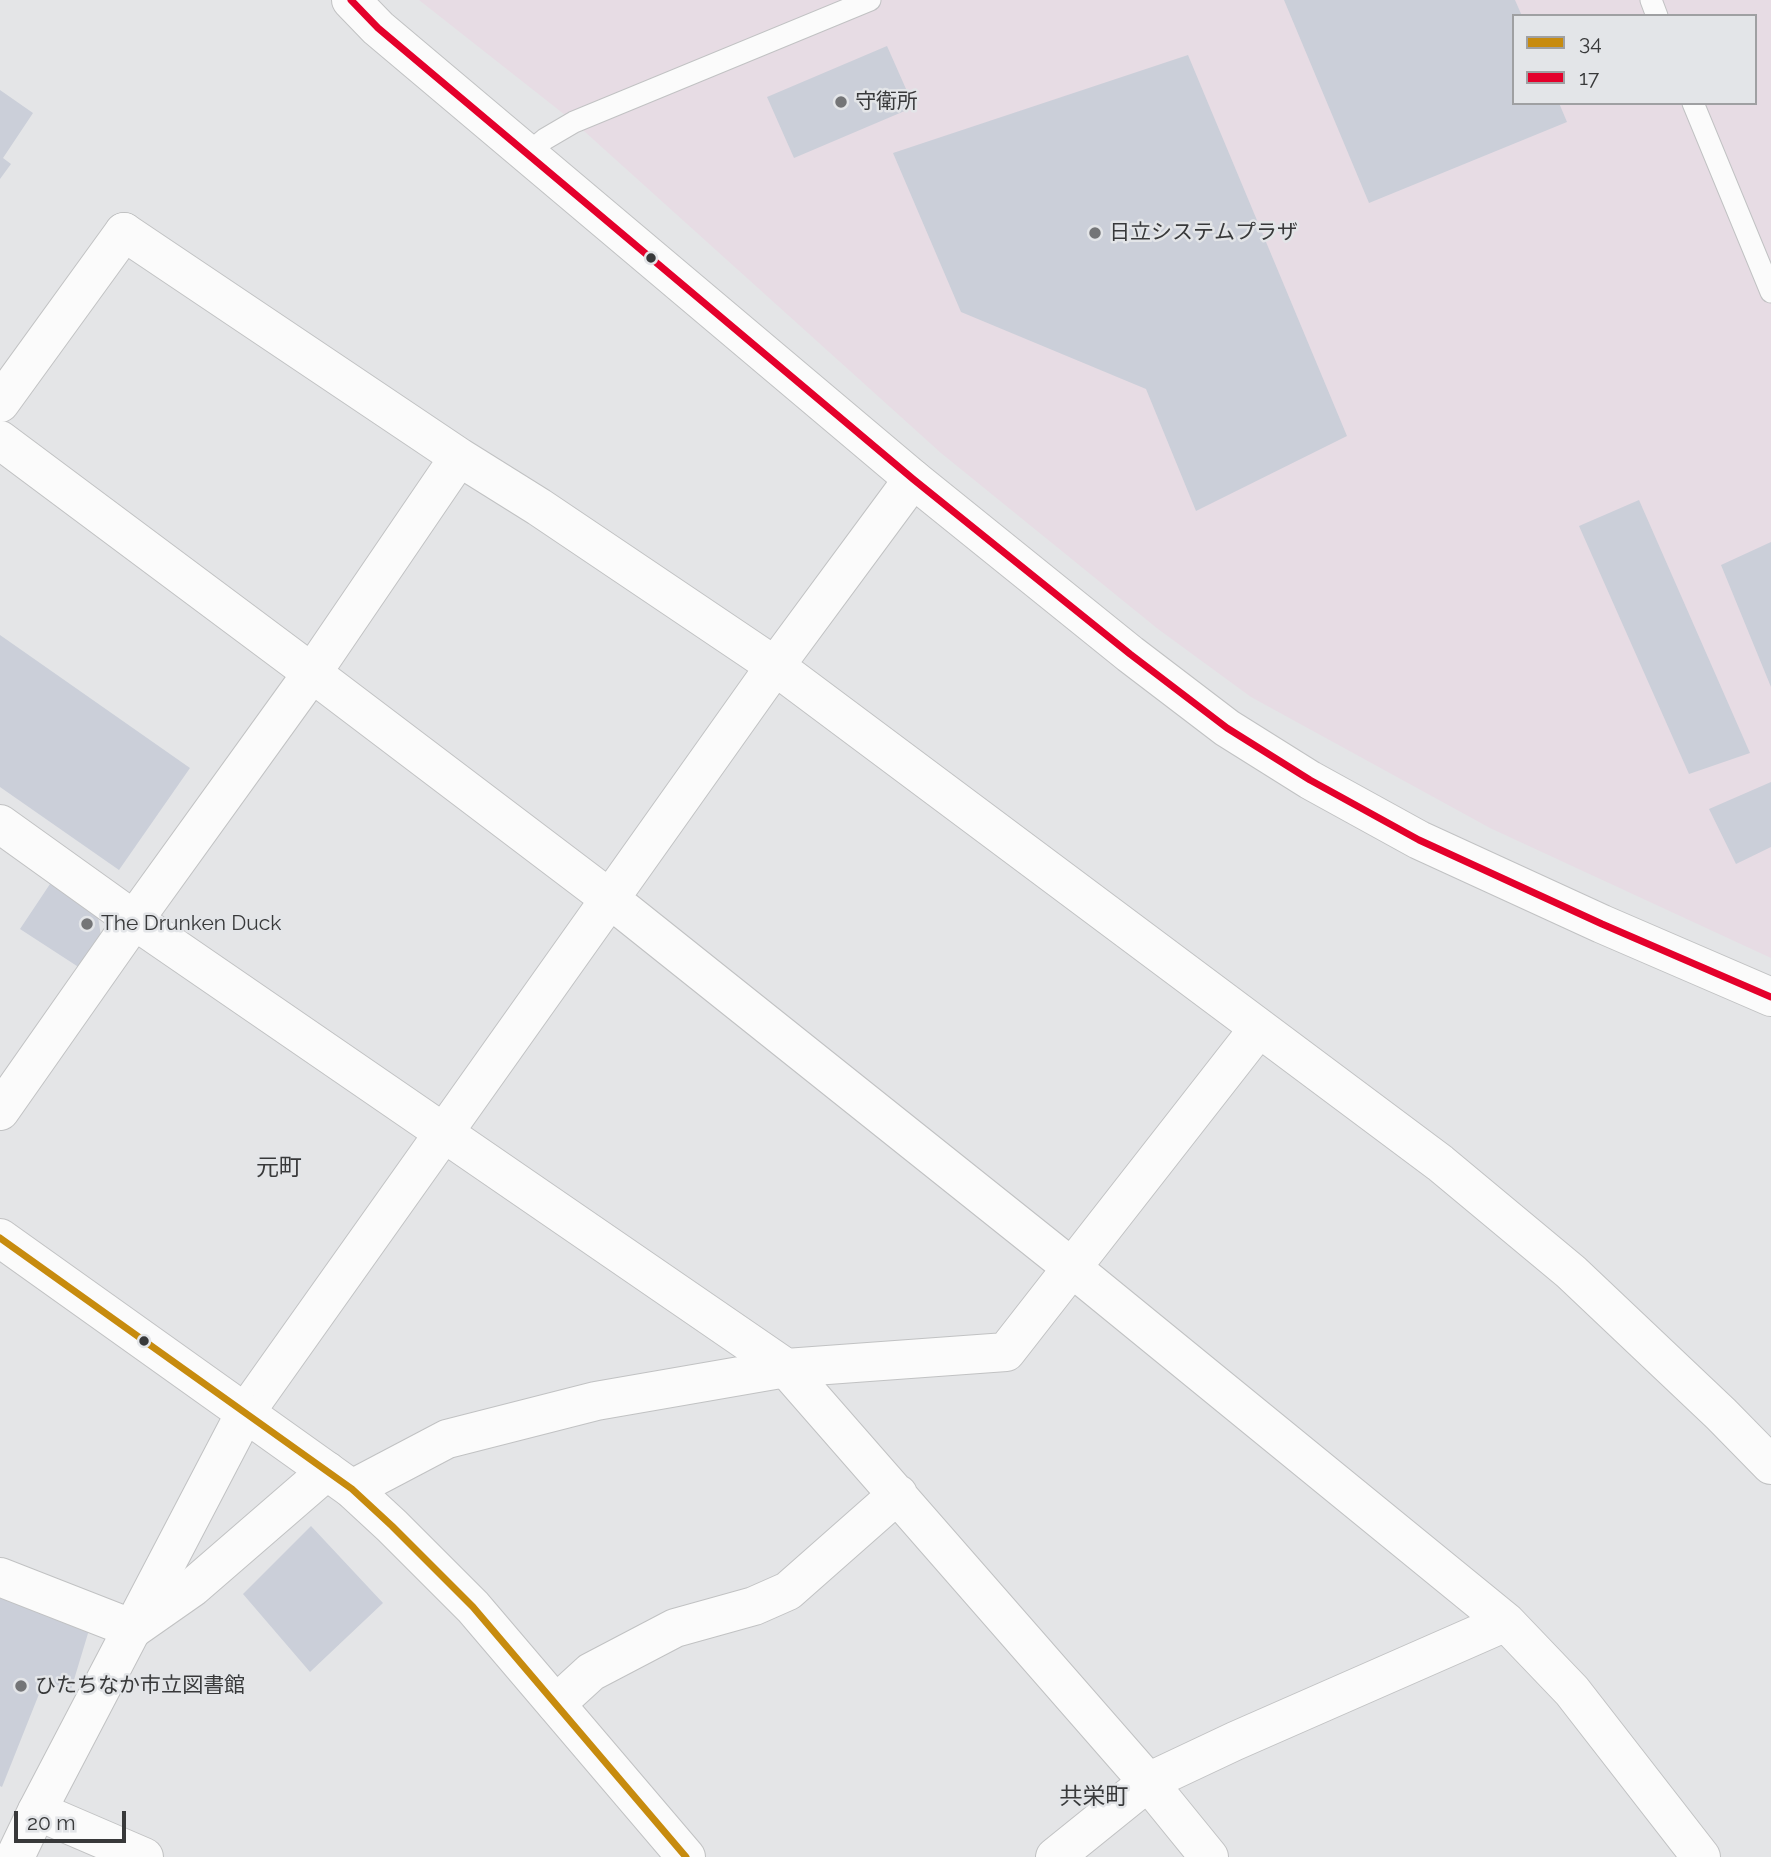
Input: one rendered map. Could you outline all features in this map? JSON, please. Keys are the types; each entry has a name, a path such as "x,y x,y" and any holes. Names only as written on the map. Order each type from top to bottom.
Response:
{"street":[{"path":"351,0 378,28 913,479 1130,654 1227,728 1310,780 1431,845 1602,924 1771,997"},
{"path":"0,403 124,232 775,666 1440,1163 1571,1272 1771,1465"},
{"path":"0,440 610,899 1071,1267 1506,1622 1572,1690 1701,1857"},
{"path":"0,1111 312,673 459,457"},
{"path":"15,1857 244,1413 775,666 913,479"},
{"path":"0,824 134,920 786,1368 1148,1782 1209,1857"},
{"path":"133,1629 340,1480 447,1439 596,1401 786,1368 1006,1352 1259,1028"},
{"path":"0,1238 340,1480 392,1526 473,1607 686,1857"},
{"path":"556,1704 592,1672 675,1628 754,1606 788,1591 898,1494"},
{"path":"0,1577 133,1629"},
{"path":"1055,1857 1148,1782 1506,1622"},
{"path":"37,1811 144,1857"}],"lane":[{"path":"527,154 545,139 574,122 870,0"},
{"path":"1694,105 1771,292"}],"shaded area":[{"path":"419,0 1771,0 1771,958 1490,828 1251,697 1158,629 941,453 574,122"}],"building":[{"path":"1284,0 1515,0 1521,14 1512,14 1512,105 1560,105 1567,122 1369,203"},
{"name":"守衛所","path":"887,46 914,107 794,158 767,97"},
{"name":"日立システムプラザ","path":"1188,55 1347,436 1196,511 1146,389 961,312 893,153"},
{"path":"0,90 33,113 3,158 11,164 0,179"},
{"path":"1639,500 1750,753 1689,774 1579,526"},
{"path":"1771,542 1771,687 1721,565"},
{"path":"0,635 190,768 119,870 0,787"},
{"path":"1771,782 1771,847 1736,864 1709,809"},
{"path":"52,881 97,910 101,936 80,968 20,929"},
{"path":"311,1526 383,1603 310,1672 243,1594"},
{"name":"ひたちなか市立図書館","path":"0,1592 89,1630 70,1693 45,1679 2,1787 0,1786"}],"transit line":[{"name":"17","path":"351,0 378,28 913,479 1130,654 1227,728 1310,780 1419,840 1602,924 1771,997"},
{"name":"34","path":"0,1238 352,1489 473,1607 686,1857"}],"place":[{"name":"守衛所","path":"841,102"},
{"name":"日立システムプラザ","path":"1095,233"},
{"name":"The Drunken Duck","path":"87,924"},
{"name":"ひたちなか市立図書館","path":"21,1686"}],"district":[{"name":"元町","path":"279,1168"},
{"name":"共栄町","path":"1094,1797"}]}
